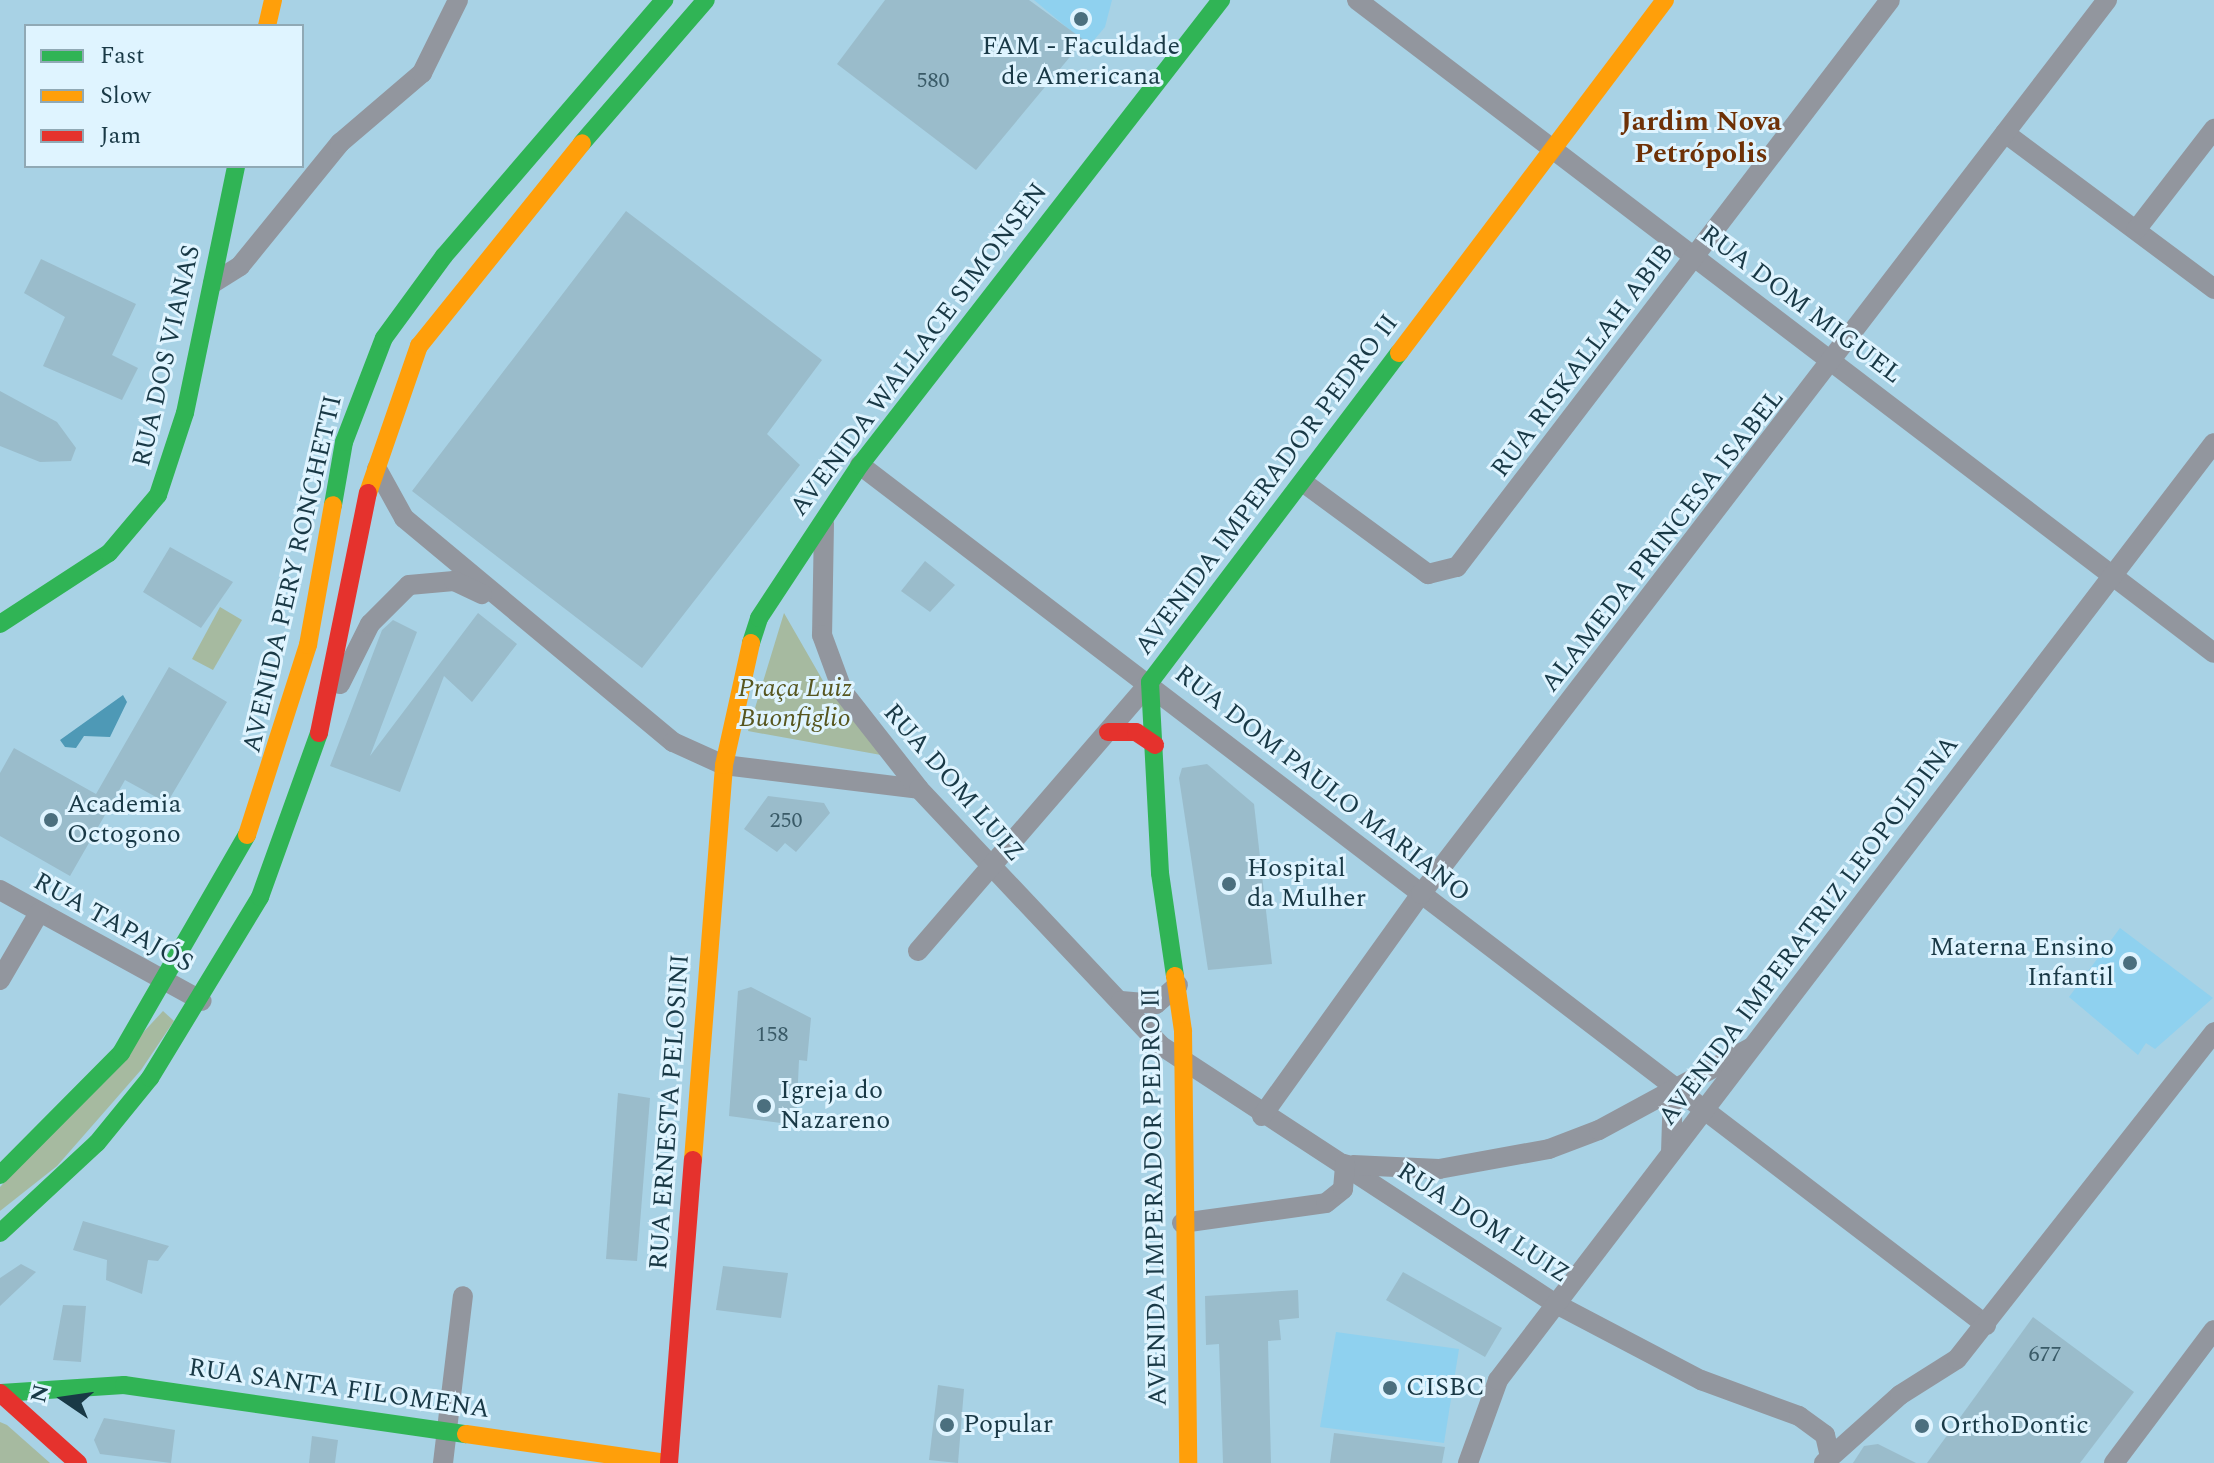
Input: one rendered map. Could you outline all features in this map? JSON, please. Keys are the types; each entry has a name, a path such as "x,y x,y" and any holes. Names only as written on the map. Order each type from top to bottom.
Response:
{"street":[{"path":"267,24 273,0"},
{"path":"213,283 240,266 325,159 433,58 458,0"},
{"name":"AVENIDA PERY RONCHETTI","path":"0,1175 108,1070 166,982 271,784 308,645 344,442 384,338 444,256 664,0"},
{"name":"AVENIDA PERY RONCHETTI","path":"0,1233 120,1118 202,1001 260,897 318,736 375,460 393,396 440,313 706,0"},
{"name":"AVENIDA WALLACE SIMONSEN","path":"724,765 731,708 759,618 824,514 1221,0"},
{"name":"RUA DOM MIGUEL","path":"1357,0 2214,653"},
{"name":"AVENIDA IMPERADOR PEDRO II","path":"1188,1463 1182,1223 1183,1066 1178,985 1160,873 1150,682 1304,483 1552,147 1665,0"},
{"name":"RUA RISKALLAH ABIB","path":"1304,483 1428,574 1457,567 1890,0"},
{"name":"ALAMEDA PRINCESA ISABEL","path":"1262,1116 1421,894 1834,363 2107,0"},
{"path":"2136,230 2214,129"},
{"path":"2005,133 2214,289"},
{"name":"RUA DOS VIANAS","path":"0,624 109,553 158,495 176,451 236,168"},
{"name":"AVENIDA IMPERATRIZ LEOPOLDINA","path":"1468,1463 1489,1395 1671,1153 1764,1038 2214,443"},
{"path":"375,460 391,505 503,605 642,720 724,765 919,789"},
{"name":"RUA DOM PAULO MARIANO","path":"860,465 1150,682 1704,1115 1986,1325"},
{"name":"RUA DOM LUIZ","path":"824,514 819,613 828,661 843,692 919,789 990,867 1183,1066 1345,1164 1556,1304 1701,1380 1799,1416 1825,1435 1827,1459"},
{"path":"318,736 370,624 409,585 454,581 503,605"},
{"path":"918,951 1150,682"},
{"path":"1108,732 1136,732 1155,745"},
{"name":"RUA ERNESTA PELOSINI","path":"669,1463 724,765"},
{"name":"RUA TAPAJÓS","path":"0,890 202,1001"},
{"path":"0,980 39,913"},
{"path":"1121,1001 1156,1004 1178,985"},
{"path":"1827,1459 1900,1395 1957,1359 2214,1032"},
{"path":"1182,1223 1326,1203 1343,1189 1345,1164 1439,1169 1549,1149 1673,1090 1764,1038"},
{"path":"1671,1153 1673,1090"},
{"path":"443,1463 463,1296"},
{"path":"2114,1463 2214,1330"},
{"name":"RUA SANTA FILOMENA","path":"1,1393 124,1385 669,1463"},
{"path":"1,1393 78,1463"}],"shaded area":[{"name":"FAM - Faculdade de Americana","path":"1034,0 1112,0 1105,27 1089,46"},
{"path":"123,695 127,702 110,737 84,736 76,748 65,747 60,740"},
{"name":"Materna Ensino Infantil","path":"2120,928 2213,998 2155,1049 2146,1043 2138,1055 2069,997"},
{"name":"CISBC","path":"1336,1332 1459,1349 1444,1443 1320,1427"}],"green space":[{"path":"220,607 242,620 213,670 192,659"},
{"name":"Praça Luiz Buonfiglio","path":"784,613 826,686 881,755 748,731"},
{"path":"163,1011 174,1021 141,1070 57,1166 0,1211 0,1187"},
{"path":"0,1422 7,1425 50,1463 0,1463"}],"building":[{"path":"885,0 1029,0 1084,40 976,170 837,64"},
{"path":"626,211 822,360 767,434 800,465 642,668 412,491"},
{"path":"41,259 136,304 112,355 138,368 122,400 43,366 65,317 24,293"},
{"path":"0,391 57,422 76,448 71,461 40,462 0,446"},
{"path":"170,547 233,582 201,628 143,592"},
{"path":"925,561 955,585 930,612 901,591"},
{"path":"478,613 517,644 472,702 444,676 400,792 330,766 382,630 393,620 417,632 370,756"},
{"path":"169,667 227,702 167,803 125,780 70,876 0,836 0,773 14,748 96,794"},
{"name":"Hospital da Mulher","path":"1207,764 1254,804 1272,964 1208,970 1179,778 1182,768"},
{"path":"768,796 824,803 830,813 796,852 785,843 777,852 744,829"},
{"path":"751,987 811,1018 807,1061 799,1060 796,1125 729,1116 738,991"},
{"path":"618,1093 650,1098 637,1261 606,1259"},
{"path":"83,1221 169,1246 158,1261 148,1260 142,1294 106,1280 107,1260 73,1250"},
{"path":"21,1264 36,1272 0,1306 0,1278"},
{"path":"723,1266 788,1273 781,1318 716,1310"},
{"path":"1403,1272 1502,1328 1485,1357 1386,1300"},
{"path":"1298,1290 1299,1318 1279,1320 1281,1340 1268,1341 1271,1463 1223,1463 1219,1344 1206,1345 1205,1296"},
{"path":"63,1305 86,1306 81,1362 53,1360"},
{"path":"2033,1317 2134,1392 2080,1463 1927,1463"},
{"name":"Popular","path":"938,1385 964,1389 958,1463 929,1460"},
{"path":"104,1418 175,1430 171,1463 100,1454 94,1440"},
{"path":"1334,1433 1445,1447 1442,1463 1330,1463"},
{"path":"312,1436 338,1440 335,1463 309,1463"},
{"path":"1878,1444 1916,1463 1853,1463 1864,1446"}],"traffic: fast":[{"path":"333,505 344,442 384,338 444,256 664,0"},
{"path":"582,143 706,0"},
{"path":"751,643 759,618 860,465 1221,0"},
{"path":"0,624 109,553 158,495 185,413 236,168"},
{"path":"1175,976 1160,873 1150,682 1399,353"},
{"path":"0,1233 97,1143 150,1078 260,897 319,733"},
{"path":"0,1175 121,1053 247,835"},
{"path":"1,1393 124,1385 466,1434"}],"traffic: slow":[{"path":"267,24 273,0"},
{"path":"1399,353 1665,0"},
{"path":"368,493 419,346 582,143"},
{"path":"247,835 308,645 333,505"},
{"path":"693,1160 724,765 751,643"},
{"path":"1175,976 1183,1031 1188,1463"},
{"path":"466,1434 668,1463"}],"traffic: jam":[{"path":"319,733 368,493"},
{"path":"1108,732 1136,732 1155,745"},
{"path":"669,1463 693,1160"},
{"path":"0,1393 78,1463"}],"place":[{"name":"FAM - Faculdade de Americana","path":"1081,19"},
{"name":"Academia Octogono","path":"51,820"},
{"name":"Hospital da Mulher","path":"1229,884"},
{"name":"Materna Ensino Infantil","path":"2130,963"},
{"name":"Igreja do Nazareno","path":"764,1106"},
{"name":"CISBC","path":"1390,1388"},
{"name":"Popular","path":"947,1425"},
{"name":"OrthoDontic","path":"1922,1426"}],"district":[{"name":"Jardim Nova Petrópolis","path":"1701,138"}]}
